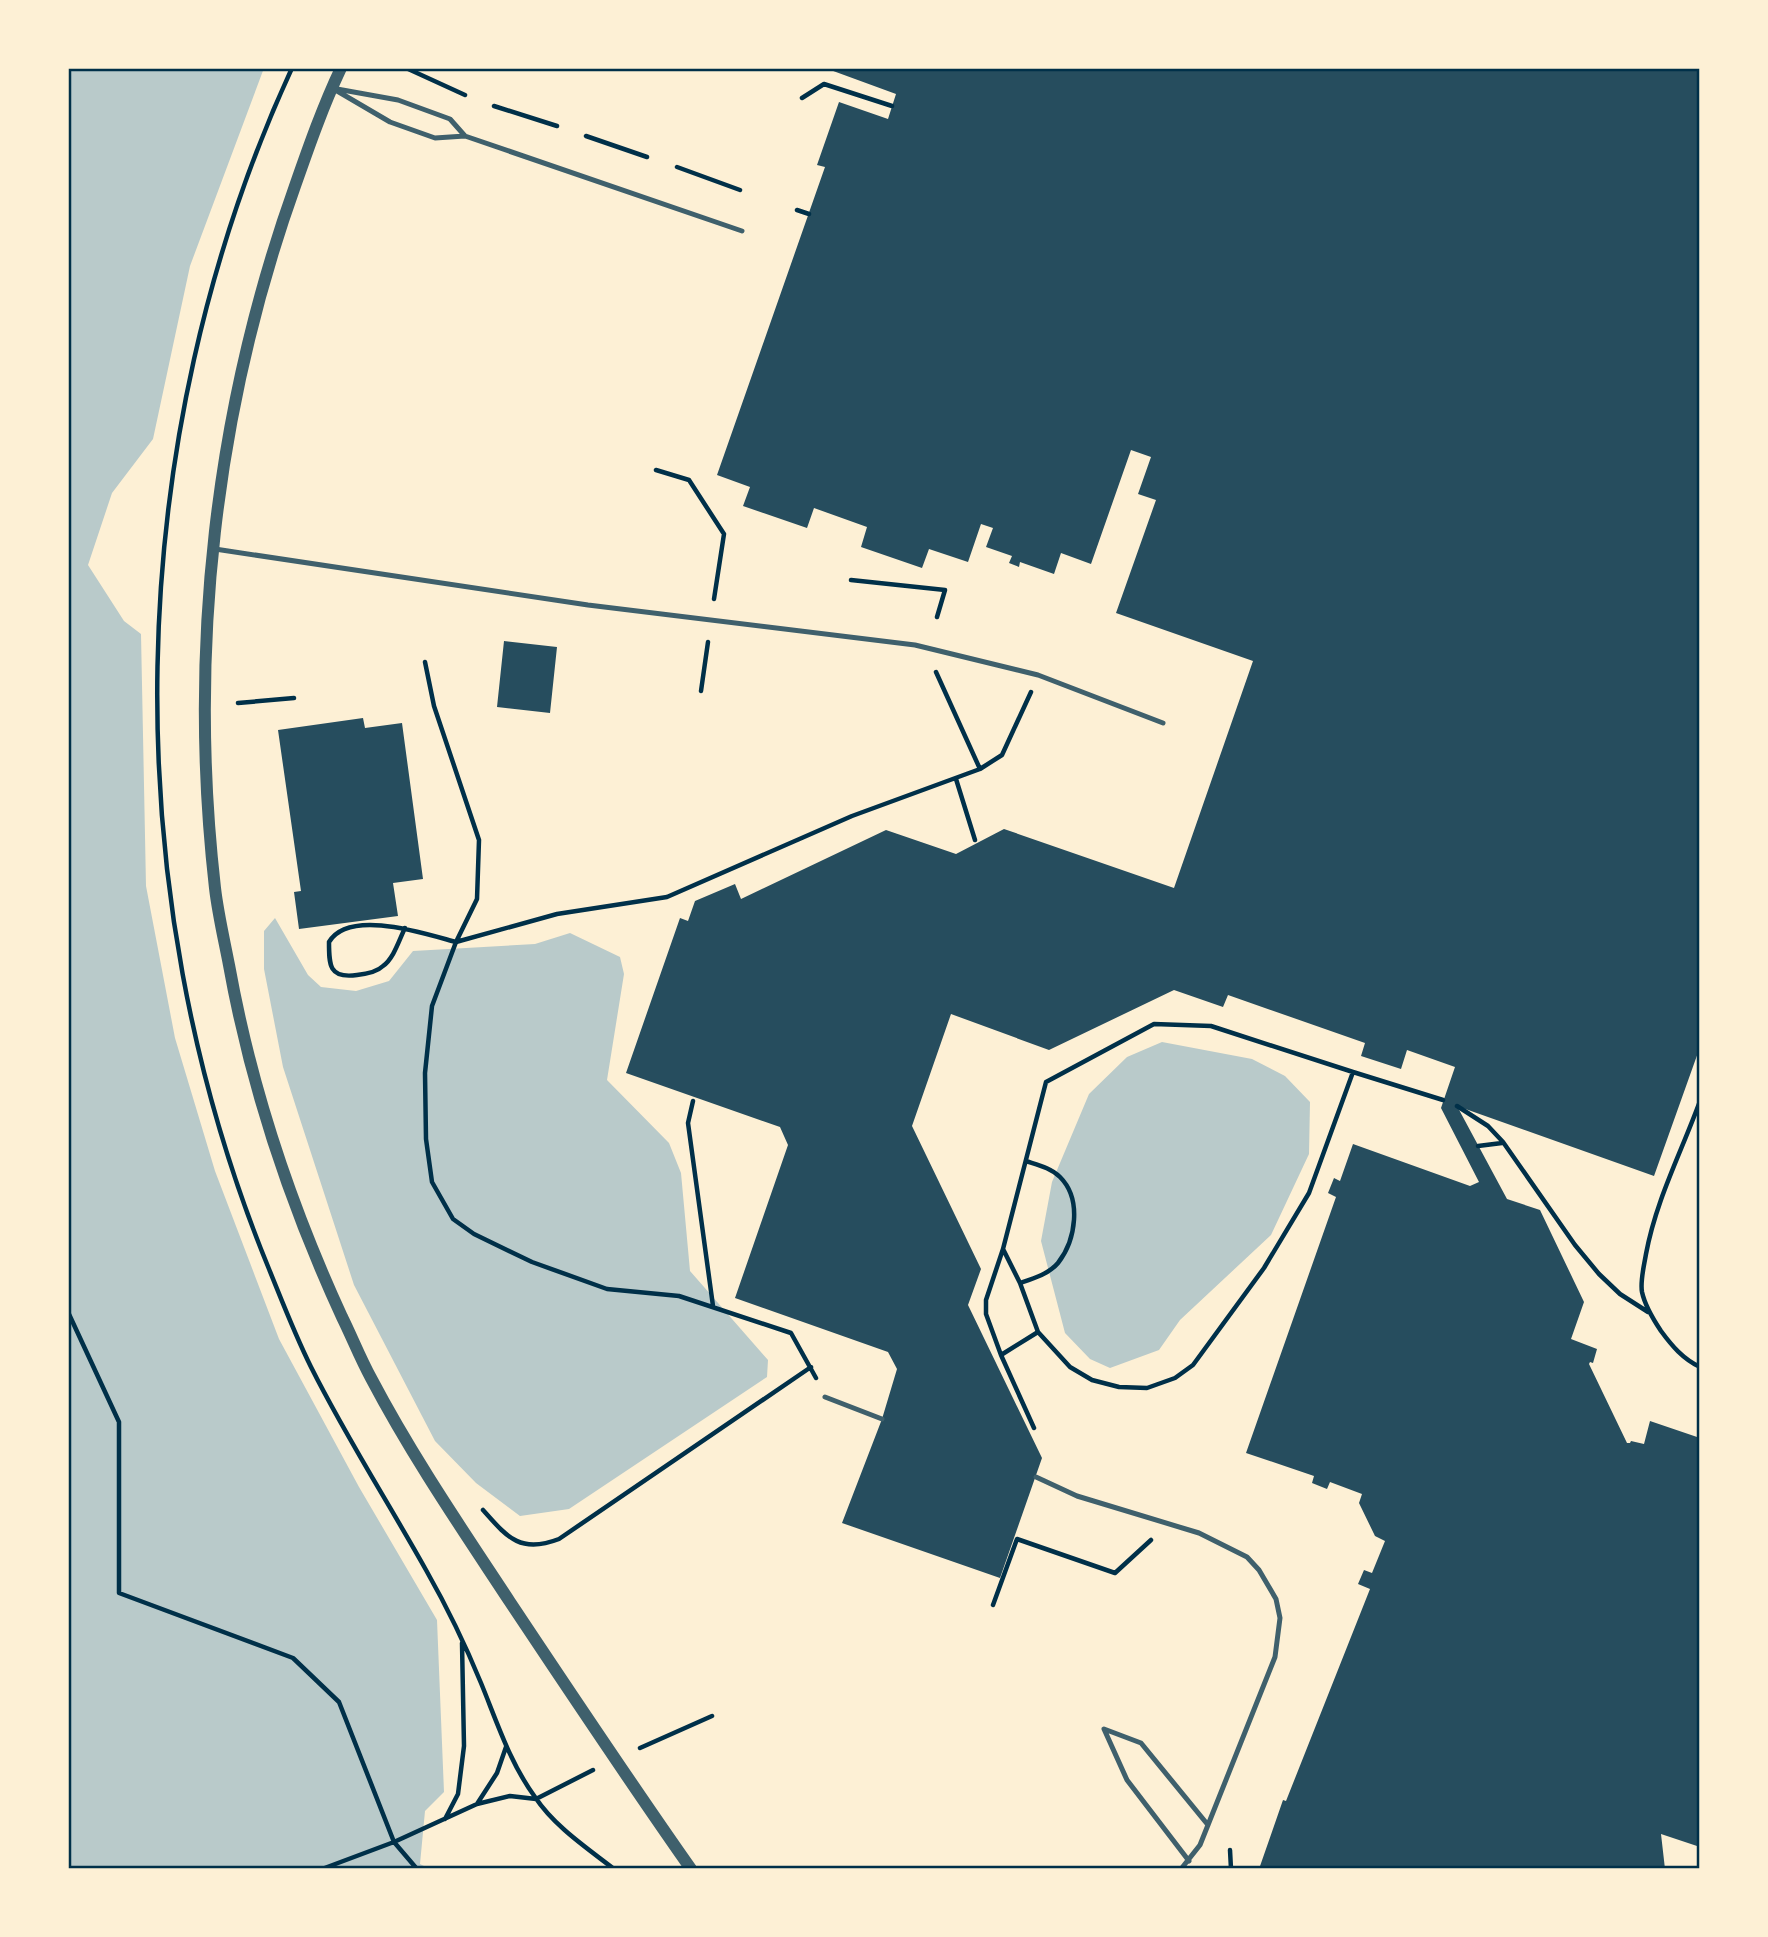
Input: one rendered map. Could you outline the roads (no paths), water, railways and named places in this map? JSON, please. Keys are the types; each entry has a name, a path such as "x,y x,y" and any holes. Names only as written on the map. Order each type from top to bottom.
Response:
{"street":[{"path":"341,68 272,248 245,352 224,455 213,549 206,636 204,713 208,803 215,891 238,1015 270,1134 316,1259 371,1378 460,1526 614,1760 691,1869"}],"lane":[{"path":"332,88 390,122 435,138 465,136 742,230"},
{"path":"332,88 398,100 450,119 465,136"},
{"path":"213,549 566,602 915,645 1038,675 1163,723"},
{"path":"825,1397 882,1419"},
{"path":"1036,1477 1077,1496 1199,1533 1248,1557 1276,1599 1280,1618 1275,1657 1200,1845 1181,1869"},
{"path":"1189,1861 1127,1780 1104,1729 1141,1743 1208,1825"}]}
